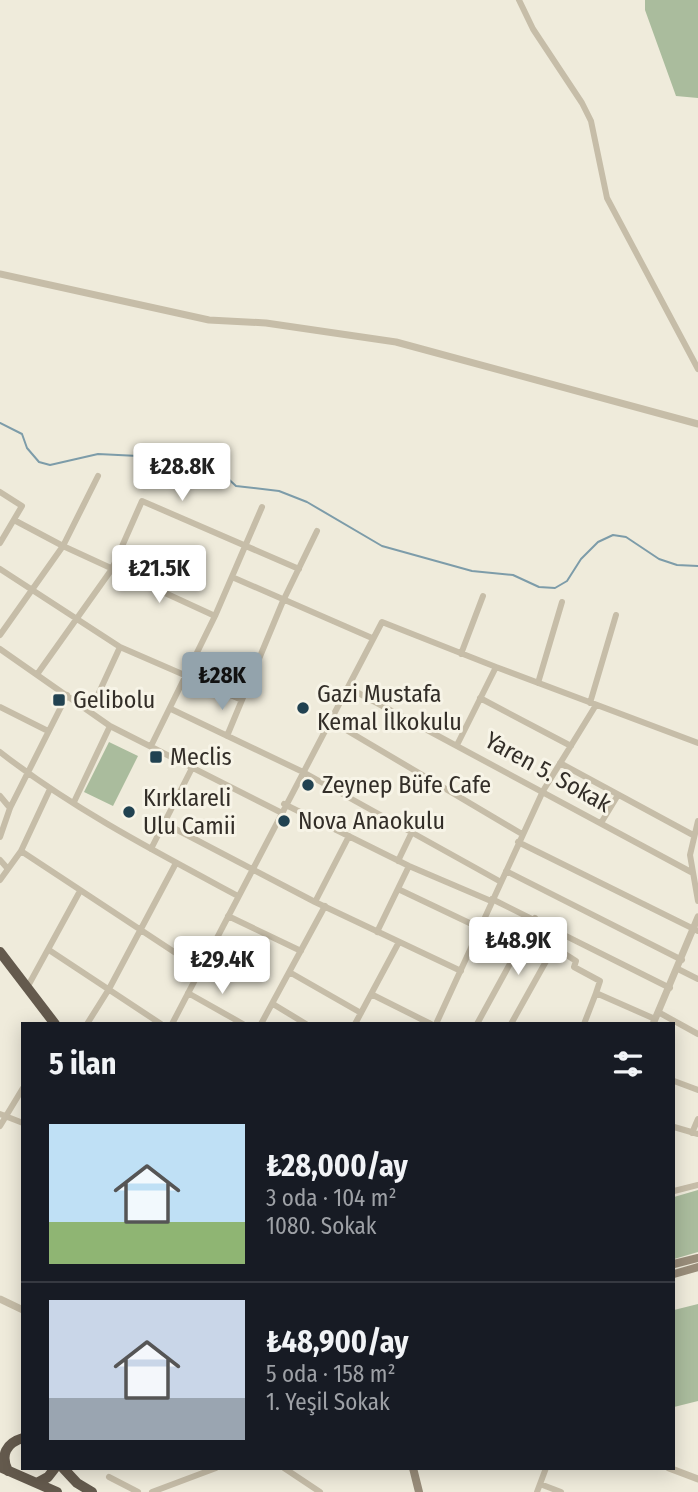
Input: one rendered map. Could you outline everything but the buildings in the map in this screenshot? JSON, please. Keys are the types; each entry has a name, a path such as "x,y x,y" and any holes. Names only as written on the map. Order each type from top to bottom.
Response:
{"highway":[{"path":"0,952 3,964 46,1022"},
{"path":"3,964 27,986 54,1022"},
{"path":"0,1442 19,1440"},
{"path":"19,1440 6,1448 4,1469 35,1488 57,1492"},
{"path":"35,1488 54,1470"},
{"path":"65,1470 77,1483 92,1492"}],"main road":[{"path":"675,1264 698,1258"},
{"path":"675,1274 698,1267"},
{"path":"414,1470 419,1492"}],"street":[{"path":"519,0 533,29 591,121 607,198 698,369"},
{"path":"0,274 209,320 354,334 396,342 698,424"},
{"path":"0,635 63,546 98,476"},
{"path":"0,492 22,506 0,543"},
{"path":"38,673 112,569 142,501 299,569"},
{"path":"151,746 215,616 262,507"},
{"path":"14,520 63,546 215,616"},
{"path":"227,736 283,601 317,531"},
{"path":"0,569 76,621 120,647 242,700"},
{"path":"232,577 372,638"},
{"path":"461,654 483,596"},
{"path":"538,683 562,602"},
{"path":"434,1022 461,971 543,791 593,704 616,615"},
{"path":"173,1022 284,804 349,688 382,622 698,743"},
{"path":"90,712 120,647"},
{"path":"0,649 38,673 110,726 191,770 280,812"},
{"path":"457,745 496,667"},
{"name":"Yaren 5. Sokak","path":"349,688 691,872"},
{"path":"0,837 10,807 67,695"},
{"path":"480,698 571,746"},
{"path":"0,707 48,731"},
{"path":"171,709 303,772 501,882"},
{"path":"331,721 522,834"},
{"path":"74,802 110,726"},
{"path":"0,752 50,789 238,896"},
{"path":"560,763 693,835"},
{"path":"152,849 191,770"},
{"path":"0,880 21,851 50,789"},
{"path":"601,823 618,794"},
{"path":"0,796 10,807"},
{"path":"284,804 409,866 535,918 670,988"},
{"path":"698,821 693,835 691,872 698,901"},
{"path":"164,823 315,902 461,971"},
{"path":"398,861 412,832"},
{"path":"315,902 349,836"},
{"path":"518,842 696,930"},
{"path":"21,851 200,969"},
{"path":"0,860 8,869"},
{"path":"88,1022 109,989 176,863"},
{"path":"377,932 409,866"},
{"path":"506,871 682,960"},
{"path":"398,889 480,928"},
{"path":"27,986 80,891"},
{"path":"262,1022 325,906"},
{"path":"228,916 301,951"},
{"path":"478,1022 535,918"},
{"path":"596,993 655,1018 696,930 698,918"},
{"path":"356,1022 399,942"},
{"path":"512,1022 554,947 576,961 575,967 600,981 585,1022"},
{"path":"48,950 158,1022"},
{"path":"678,969 698,979"},
{"path":"291,973 361,1013"},
{"path":"188,993 239,1022"},
{"path":"371,994 429,1022"},
{"path":"273,1004 303,1022"},
{"path":"675,1025 698,1034"},
{"path":"675,1082 698,1090"},
{"path":"0,1126 3,1115 21,1091"},
{"path":"3,1115 21,1121"},
{"path":"675,1127 695,1134 698,1119"},
{"path":"675,1191 698,1185"},
{"path":"0,1299 21,1309"},
{"path":"152,1492 211,1470"},
{"path":"287,1470 320,1492"},
{"path":"537,1492 545,1470"},
{"path":"674,1470 698,1479"},
{"path":"109,1477 138,1492"},
{"path":"540,1484 561,1492"}],"green space":[{"path":"645,0 698,0 698,98 676,96 645,10"},
{"path":"109,742 138,756 113,806 84,792"},
{"path":"698,1190 698,1252 675,1259 675,1197"},
{"path":"698,1304 698,1401 675,1407 675,1310"}],"waterway":[{"path":"0,423 22,434 27,448 39,462 50,465 98,454 199,459 212,464 236,486 279,491 307,502 382,546 472,571 513,575 539,587 555,588 567,581 581,559 598,542 613,535 626,537 659,559 677,565 698,566"}],"place":[{"name":"Gelibolu","path":"59,700"},
{"name":"Gazi Mustafa Kemal İlkokulu","path":"303,708"},
{"name":"Meclis","path":"156,757"},
{"name":"Zeynep Büfe Cafe","path":"308,785"},
{"name":"Kırklareli Ulu Camii","path":"129,812"},
{"name":"Nova Anaokulu","path":"284,821"}]}
